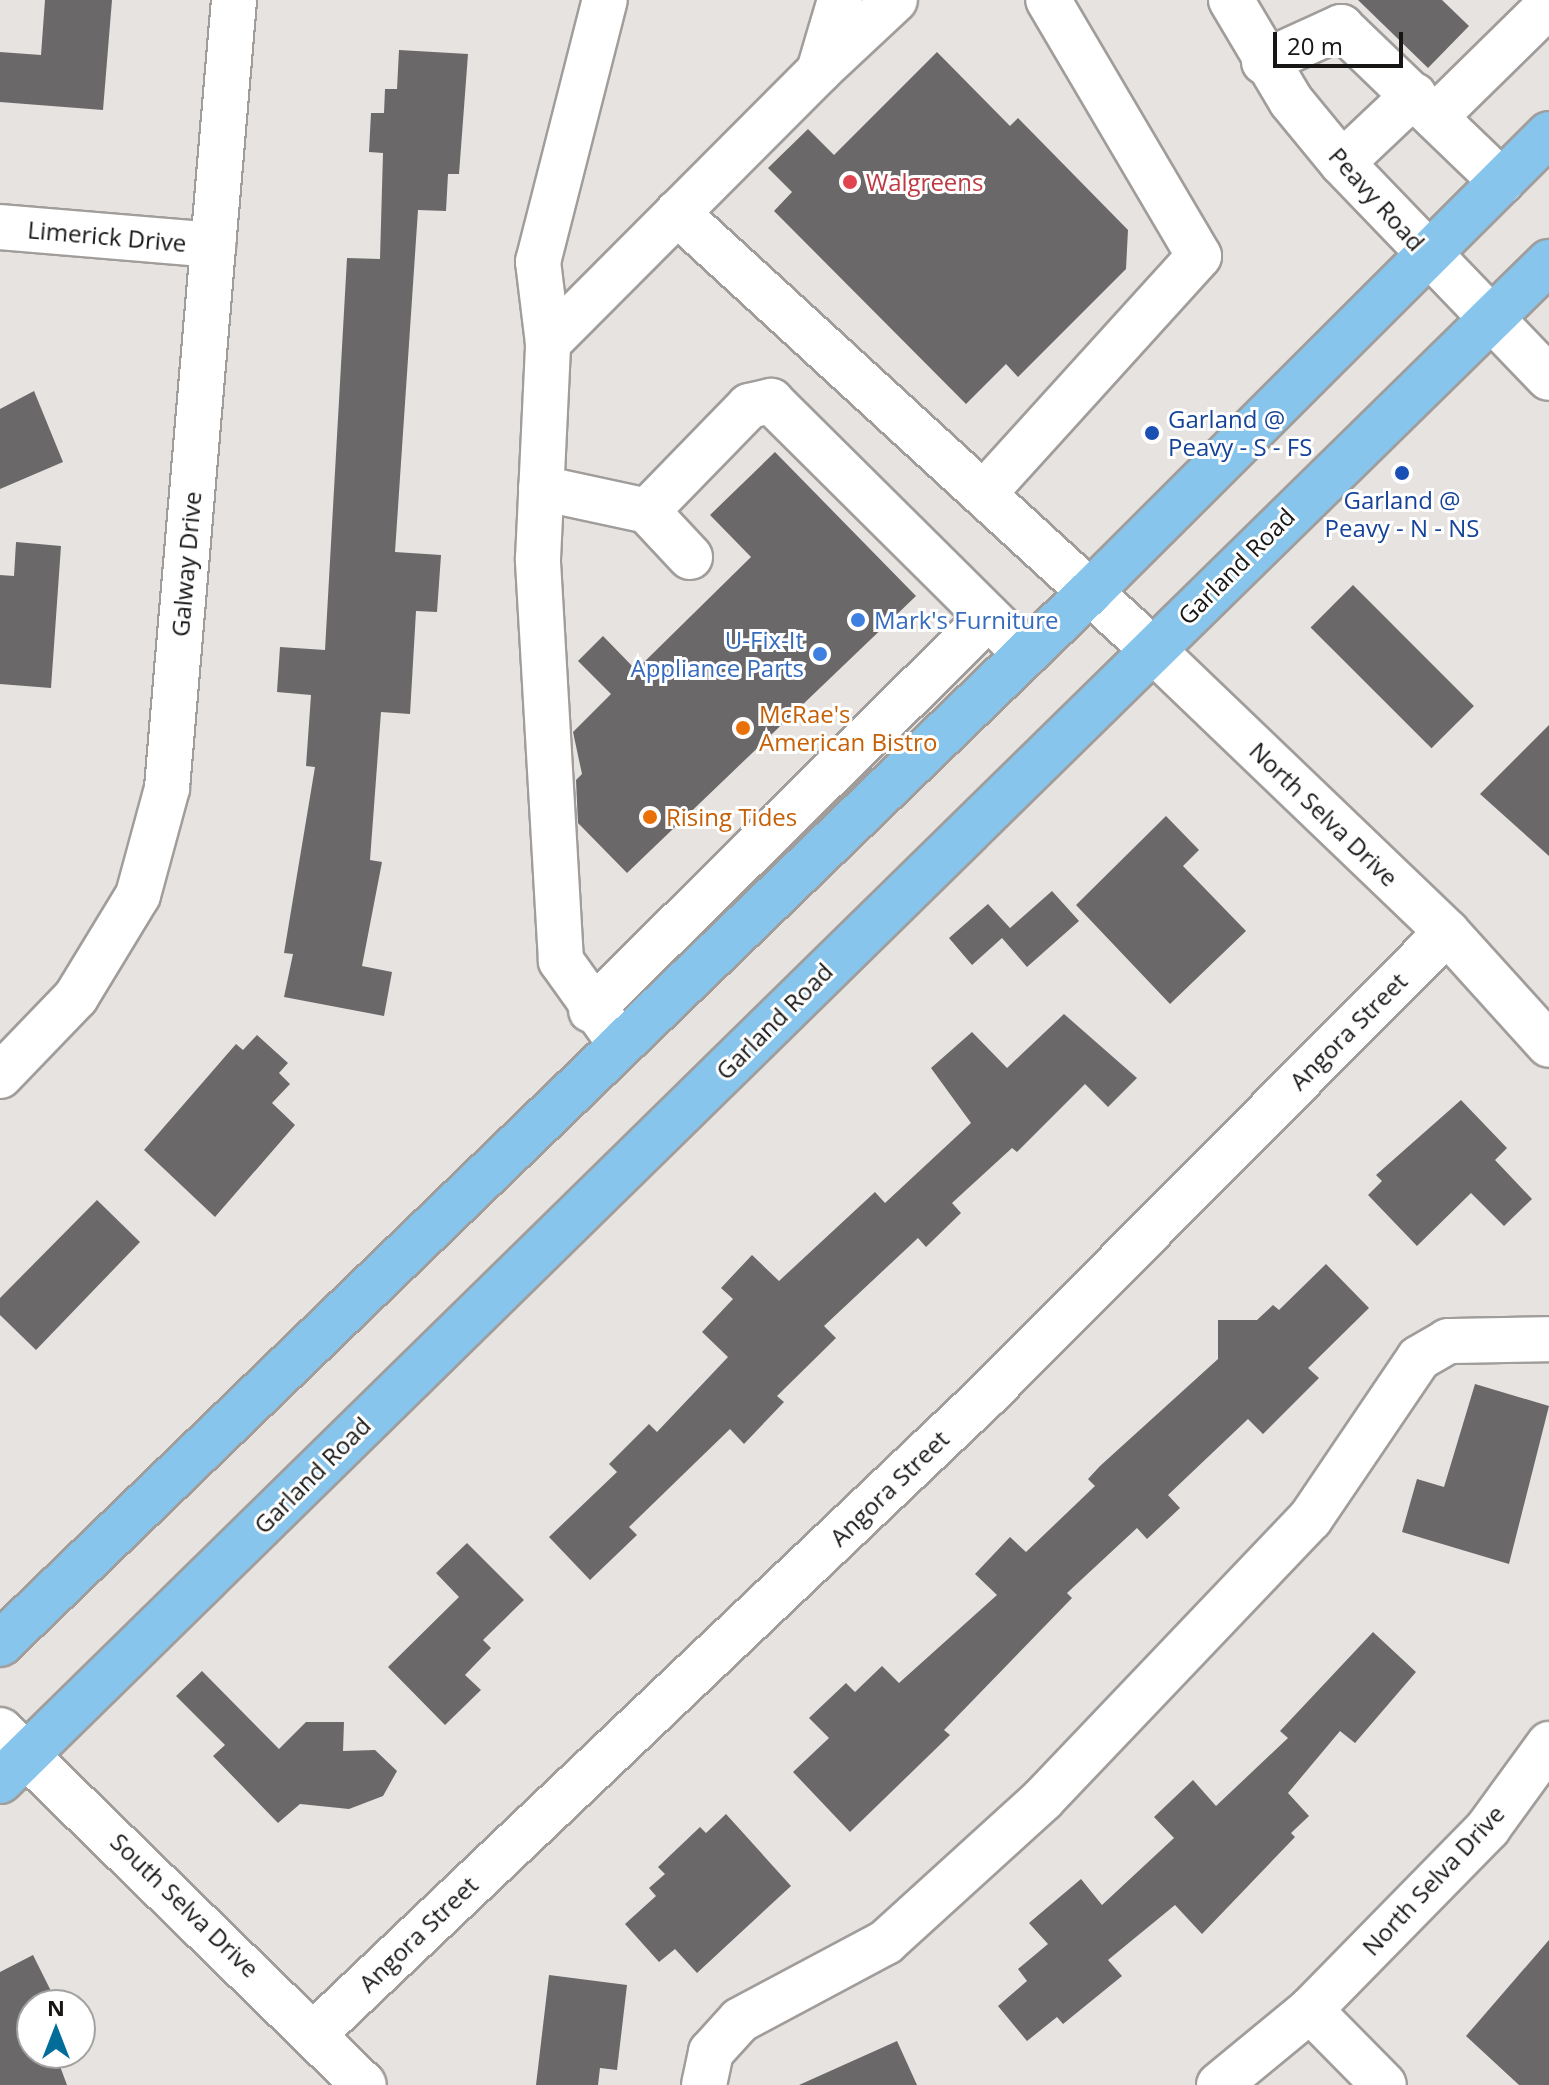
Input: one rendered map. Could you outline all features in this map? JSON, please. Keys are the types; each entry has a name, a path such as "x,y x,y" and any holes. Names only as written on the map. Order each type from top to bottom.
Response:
{"main road":[{"path":"0,1644 619,1042 1091,591 1549,134"},
{"name":"Garland Road","path":"9,1755 1549,262"}],"street":[{"name":"Galway Drive","path":"0,1076 76,997 138,895 167,788 234,0"},
{"path":"605,0 538,262 548,343 538,559 561,961 591,1010 619,1042"},
{"path":"819,71 840,0"},
{"path":"548,343 819,71 895,0"},
{"path":"986,491 1199,256 1048,0"},
{"name":"Peavy Road","path":"1231,0 1264,62 1342,163 1427,255 1549,378"},
{"path":"1342,163 1424,106 1545,6"},
{"path":"1264,62 1341,27 1502,182"},
{"name":"North Selva Drive","path":"677,213 986,491 1152,649 1447,932 1549,1045"},
{"name":"Limerick Drive","path":"0,227 213,245"},
{"path":"647,511 749,406 771,401 1026,654"},
{"path":"541,488 647,511 690,557"},
{"path":"591,1010 989,617"},
{"path":"907,699 941,735"},
{"path":"815,789 847,824"},
{"path":"722,881 755,912"},
{"name":"Angora Street","path":"317,2031 988,1394 1447,932"},
{"path":"704,2085 711,2052 740,2020 886,1942 1043,1799 1310,1519 1419,1358 1448,1341 1549,1339"},
{"name":"North Selva Drive","path":"1310,2010 1488,1828 1549,1744"},
{"name":"South Selva Drive","path":"9,1755 317,2031 364,2085"},
{"path":"1219,2085 1310,2010 1384,2085"}],"building":[{"path":"45,0 112,0 103,110 0,102 0,52 41,55"},
{"path":"1358,0 1442,0 1469,26 1428,68"},
{"path":"399,50 468,54 459,174 448,174 446,211 418,210 395,552 441,555 437,612 416,611 410,714 381,712 370,860 382,862 362,966 392,972 384,1016 284,997 293,954 284,953 315,767 306,766 311,695 277,692 280,647 325,650 347,258 380,259 383,153 369,152 371,113 384,113 385,89 397,89"},
{"name":"Walgreens","path":"937,52 1010,126 1018,118 1128,230 1126,269 1018,377 1006,364 966,404 774,211 792,192 768,168 808,129 834,155"},
{"path":"34,391 63,462 0,489 0,409"},
{"path":"775,452 916,596 627,873 578,823 576,780 582,774 573,732 611,694 578,661 603,636 636,670 751,557 710,515"},
{"path":"16,542 61,546 51,688 0,684 0,575 14,576"},
{"path":"1353,585 1474,706 1431,748 1311,627"},
{"path":"1549,725 1549,856 1480,794"},
{"path":"1166,816 1199,850 1183,866 1246,931 1170,1004 1076,905"},
{"path":"1052,891 1079,921 1027,967 1002,938 972,965 949,938 988,904 1010,928"},
{"path":"1064,1014 1137,1078 1108,1107 1085,1084 1017,1152 1012,1148 952,1203 961,1213 926,1247 918,1238 824,1326 836,1338 777,1396 784,1402 744,1444 730,1429 629,1527 637,1535 590,1580 549,1537 617,1472 609,1464 649,1424 657,1432 728,1357 702,1332 733,1299 721,1288 752,1255 779,1281 875,1192 885,1203 971,1123 931,1068 972,1032 1007,1068"},
{"path":"257,1035 288,1063 279,1073 290,1084 272,1103 295,1125 215,1217 144,1150 236,1044 243,1050"},
{"path":"1461,1100 1507,1148 1495,1160 1532,1199 1504,1226 1471,1193 1417,1246 1368,1195 1382,1181 1376,1175"},
{"path":"97,1200 140,1242 36,1350 0,1315 0,1298"},
{"path":"1326,1264 1369,1308 1308,1368 1319,1378 1263,1434 1248,1419 1168,1495 1180,1508 1147,1539 1137,1528 1067,1593 1072,1598 944,1730 950,1735 850,1832 793,1772 829,1738 809,1718 846,1683 855,1692 882,1666 899,1683 997,1595 975,1574 1010,1537 1026,1552 1095,1486 1088,1479 1100,1466 1218,1359 1218,1320 1257,1320 1273,1305 1279,1310"},
{"path":"1475,1384 1549,1406 1509,1564 1402,1532 1417,1479 1444,1487"},
{"path":"467,1543 524,1600 483,1640 491,1648 465,1675 481,1690 445,1725 388,1667 459,1597 436,1573"},
{"path":"1373,1632 1416,1672 1355,1743 1340,1731 1288,1793 1309,1816 1291,1833 1295,1837 1202,1934 1175,1905 1108,1960 1122,1976 1063,2024 1057,2017 1027,2041 998,2006 1027,1981 1018,1969 1048,1944 1029,1923 1081,1879 1102,1905 1174,1838 1154,1817 1193,1780 1216,1806 1288,1738 1280,1731"},
{"path":"202,1671 279,1749 306,1722 344,1722 343,1751 375,1750 397,1771 383,1796 349,1809 300,1804 278,1823 213,1756 225,1745 176,1696"},
{"path":"726,1814 791,1886 697,1973 675,1949 659,1962 625,1924 656,1896 649,1888 665,1874 658,1867 700,1827 706,1833"},
{"path":"1549,1940 1549,2085 1519,2085 1466,2036"},
{"path":"33,1955 50,1989 16,1989 16,2069 61,2069 67,2085 0,2085 0,1972"},
{"path":"549,1975 627,1985 617,2070 600,2068 598,2085 536,2085"},
{"path":"897,2041 917,2085 799,2085"}],"place":[{"name":"Walgreens","path":"850,182"},
{"name":"Garland @ Peavy - S - FS","path":"1152,433"},
{"name":"Garland @ Peavy - N - NS","path":"1402,473"},
{"name":"Mark's Furniture","path":"858,620"},
{"name":"U-Fix-It Appliance Parts","path":"820,654"},
{"name":"McRae's American Bistro","path":"743,728"},
{"name":"Rising Tides","path":"650,817"}]}
